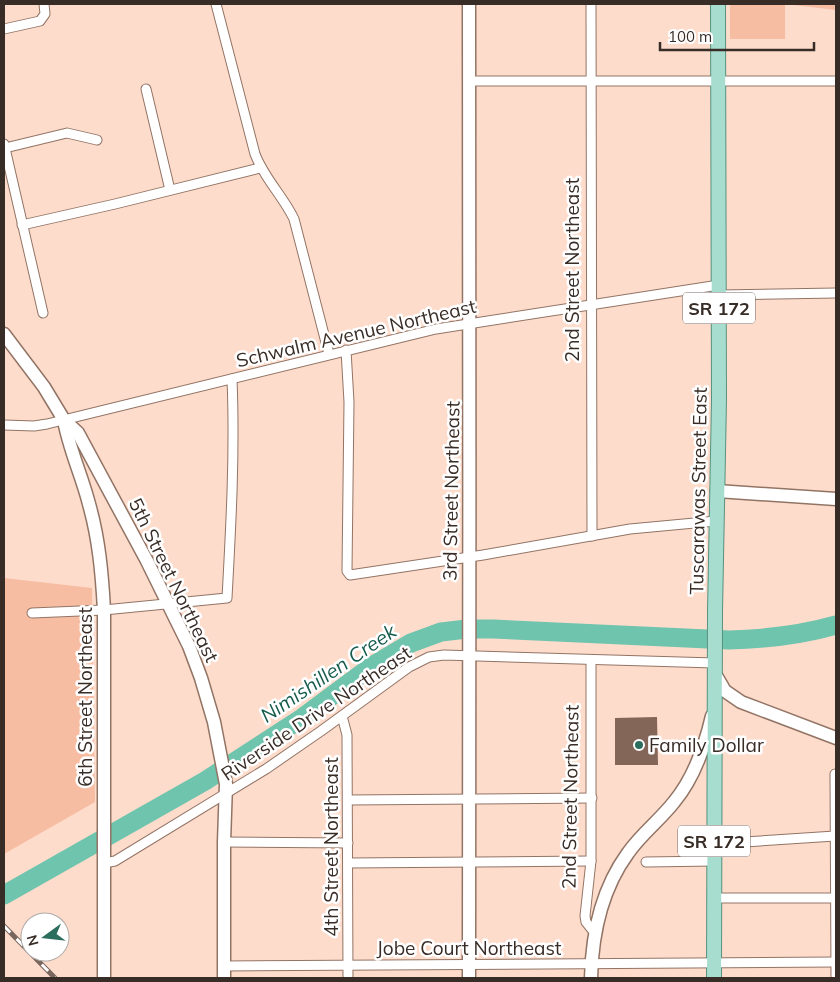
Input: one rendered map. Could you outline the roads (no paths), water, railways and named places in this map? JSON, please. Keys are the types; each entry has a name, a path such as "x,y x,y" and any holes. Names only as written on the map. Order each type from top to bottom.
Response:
{"main road":[{"name":"Tuscarawas Street East","path":"714,978 714,612 717,491 718,4"}],"street":[{"path":"4,29 40,21 45,14 44,4"},
{"path":"216,4 255,154 260,168 288,205 294,219 329,354"},
{"name":"3rd Street Northeast","path":"469,4 469,978"},
{"name":"2nd Street Northeast","path":"591,4 592,536"},
{"path":"469,81 836,81"},
{"path":"146,89 170,190"},
{"path":"43,313 4,146 67,133 97,140"},
{"path":"22,225 260,168"},
{"name":"Schwalm Avenue Northeast","path":"4,425 34,426 64,420 436,328 470,322 591,304 718,290 836,293"},
{"path":"4,334 44,387 64,420"},
{"path":"346,350 349,402 348,574 469,557 630,529 716,521"},
{"path":"32,613 104,610 228,598 233,493 234,421 232,379"},
{"name":"5th Street Northeast","path":"64,420 78,433 168,604 196,664 219,742 226,789 224,972"},
{"name":"6th Street Northeast","path":"64,420 67,438 83,484 95,528 102,574 104,610 104,978"},
{"path":"717,491 836,499"},
{"name":"Riverside Drive Northeast","path":"104,861 115,861 342,716 415,663 436,656 468,652 591,660 715,663"},
{"name":"2nd Street Northeast","path":"591,660 592,861 585,916 586,922 594,932"},
{"path":"715,663 725,691 741,702 836,738"},
{"name":"2nd Street Northeast","path":"591,978 594,932 604,898 622,861 639,838 674,803 690,778 705,741 715,704"},
{"name":"4th Street Northeast","path":"342,716 347,736 348,978"},
{"path":"835,774 836,978"},
{"path":"348,800 592,798"},
{"path":"714,844 835,836"},
{"path":"224,842 348,843"},
{"path":"348,863 592,861"},
{"path":"646,862 714,861"},
{"path":"714,898 836,898"},
{"name":"Jobe Court Northeast","path":"224,972 348,965 836,962"}],"waterway":[{"name":"Nimishillen Creek","path":"4,895 205,781 302,718 372,666 411,643 441,632 493,629 729,640 783,636 836,625"}],"railway":[{"path":"4,926 55,978"}],"place":[{"name":"Family Dollar","path":"639,745"}]}
